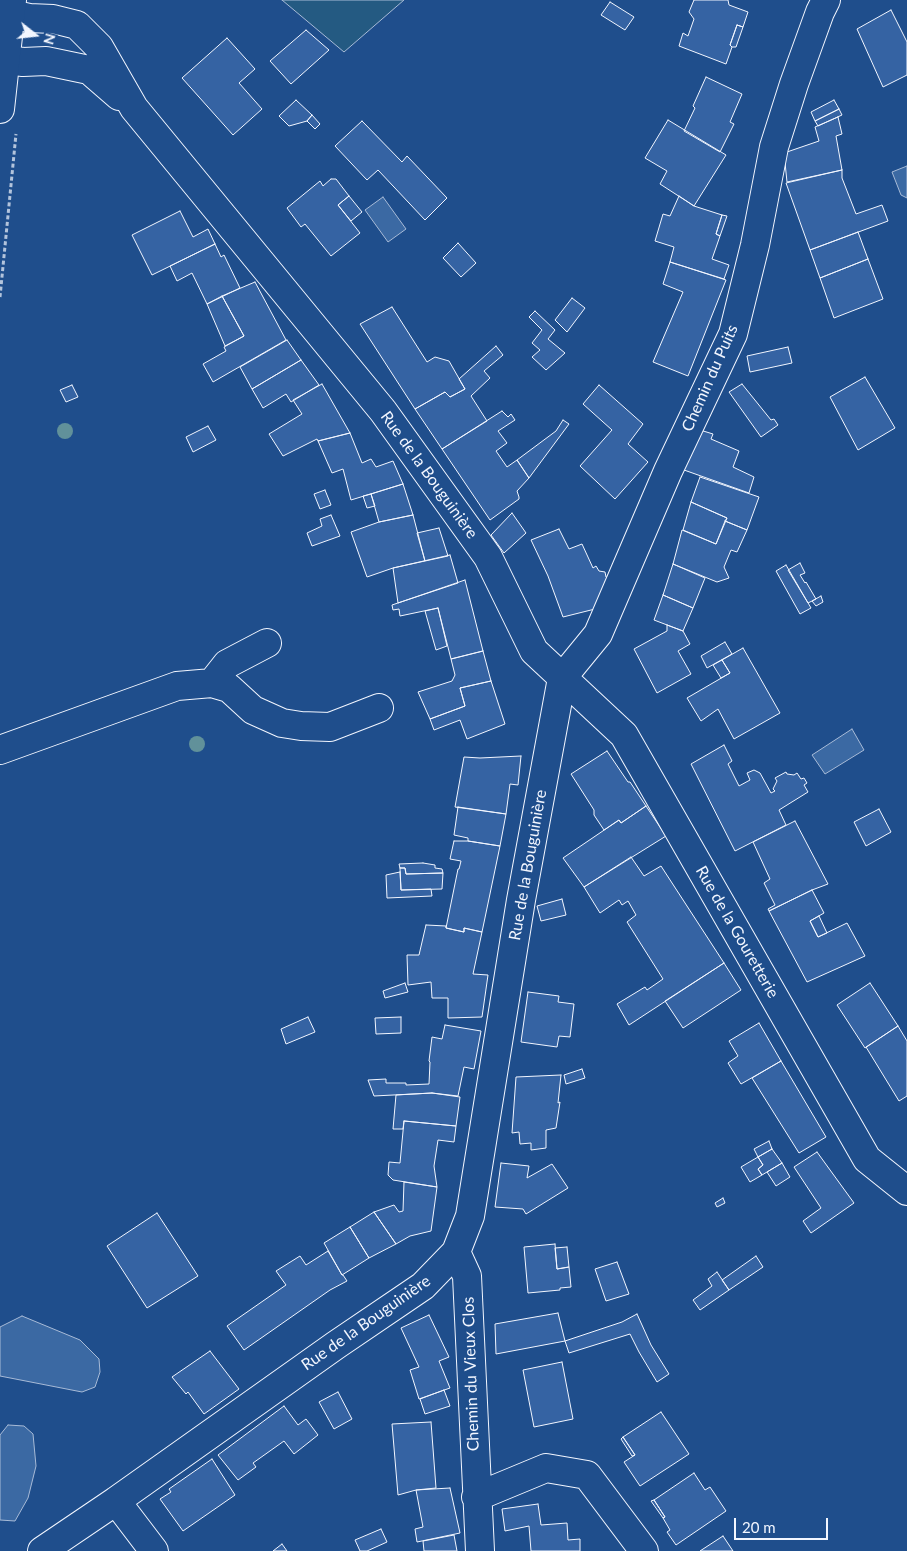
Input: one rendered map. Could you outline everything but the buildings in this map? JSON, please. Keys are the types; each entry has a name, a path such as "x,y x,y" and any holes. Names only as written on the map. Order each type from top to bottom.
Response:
{"street":[{"name":"Rue de la Bouguinière","path":"42,1551 423,1286 456,1252 470,1216 521,900 562,678 534,651 488,557 383,411 134,108 99,48 77,25 60,0"},
{"name":"Chemin du Puits","path":"562,678 598,634 668,471 733,334 755,245 774,147 794,84 826,0"},
{"path":"10,5 29,18 53,19 77,25"},
{"path":"0,109 10,5"},
{"name":"Rue de la Bouguinière","path":"6,60 23,62 46,61 89,70 134,108"},
{"path":"212,683 227,664 267,643"},
{"name":"Rue de la Gouretterie","path":"562,678 624,735 867,1159 907,1190"},
{"path":"0,750 177,686 212,683 228,688 253,710 282,723 301,726 330,727 379,708"},
{"name":"Chemin du Vieux Clos","path":"456,1252 467,1276 480,1551"},
{"path":"476,1497 546,1468 586,1475 644,1551"},
{"path":"116,1501 154,1551"}],"path":[{"path":"0,297 16,133"}],"shaded area":[{"path":"282,0 404,0 344,52"},
{"path":"907,166 907,198 901,195 892,172"},
{"path":"383,197 406,229 388,242 365,210"},
{"path":"852,729 864,750 825,774 812,755"},
{"path":"22,1316 80,1340 99,1359 100,1372 95,1387 82,1392 0,1376 0,1327"},
{"path":"8,1425 24,1426 33,1434 36,1466 28,1498 15,1521 0,1520 0,1435"}]}
